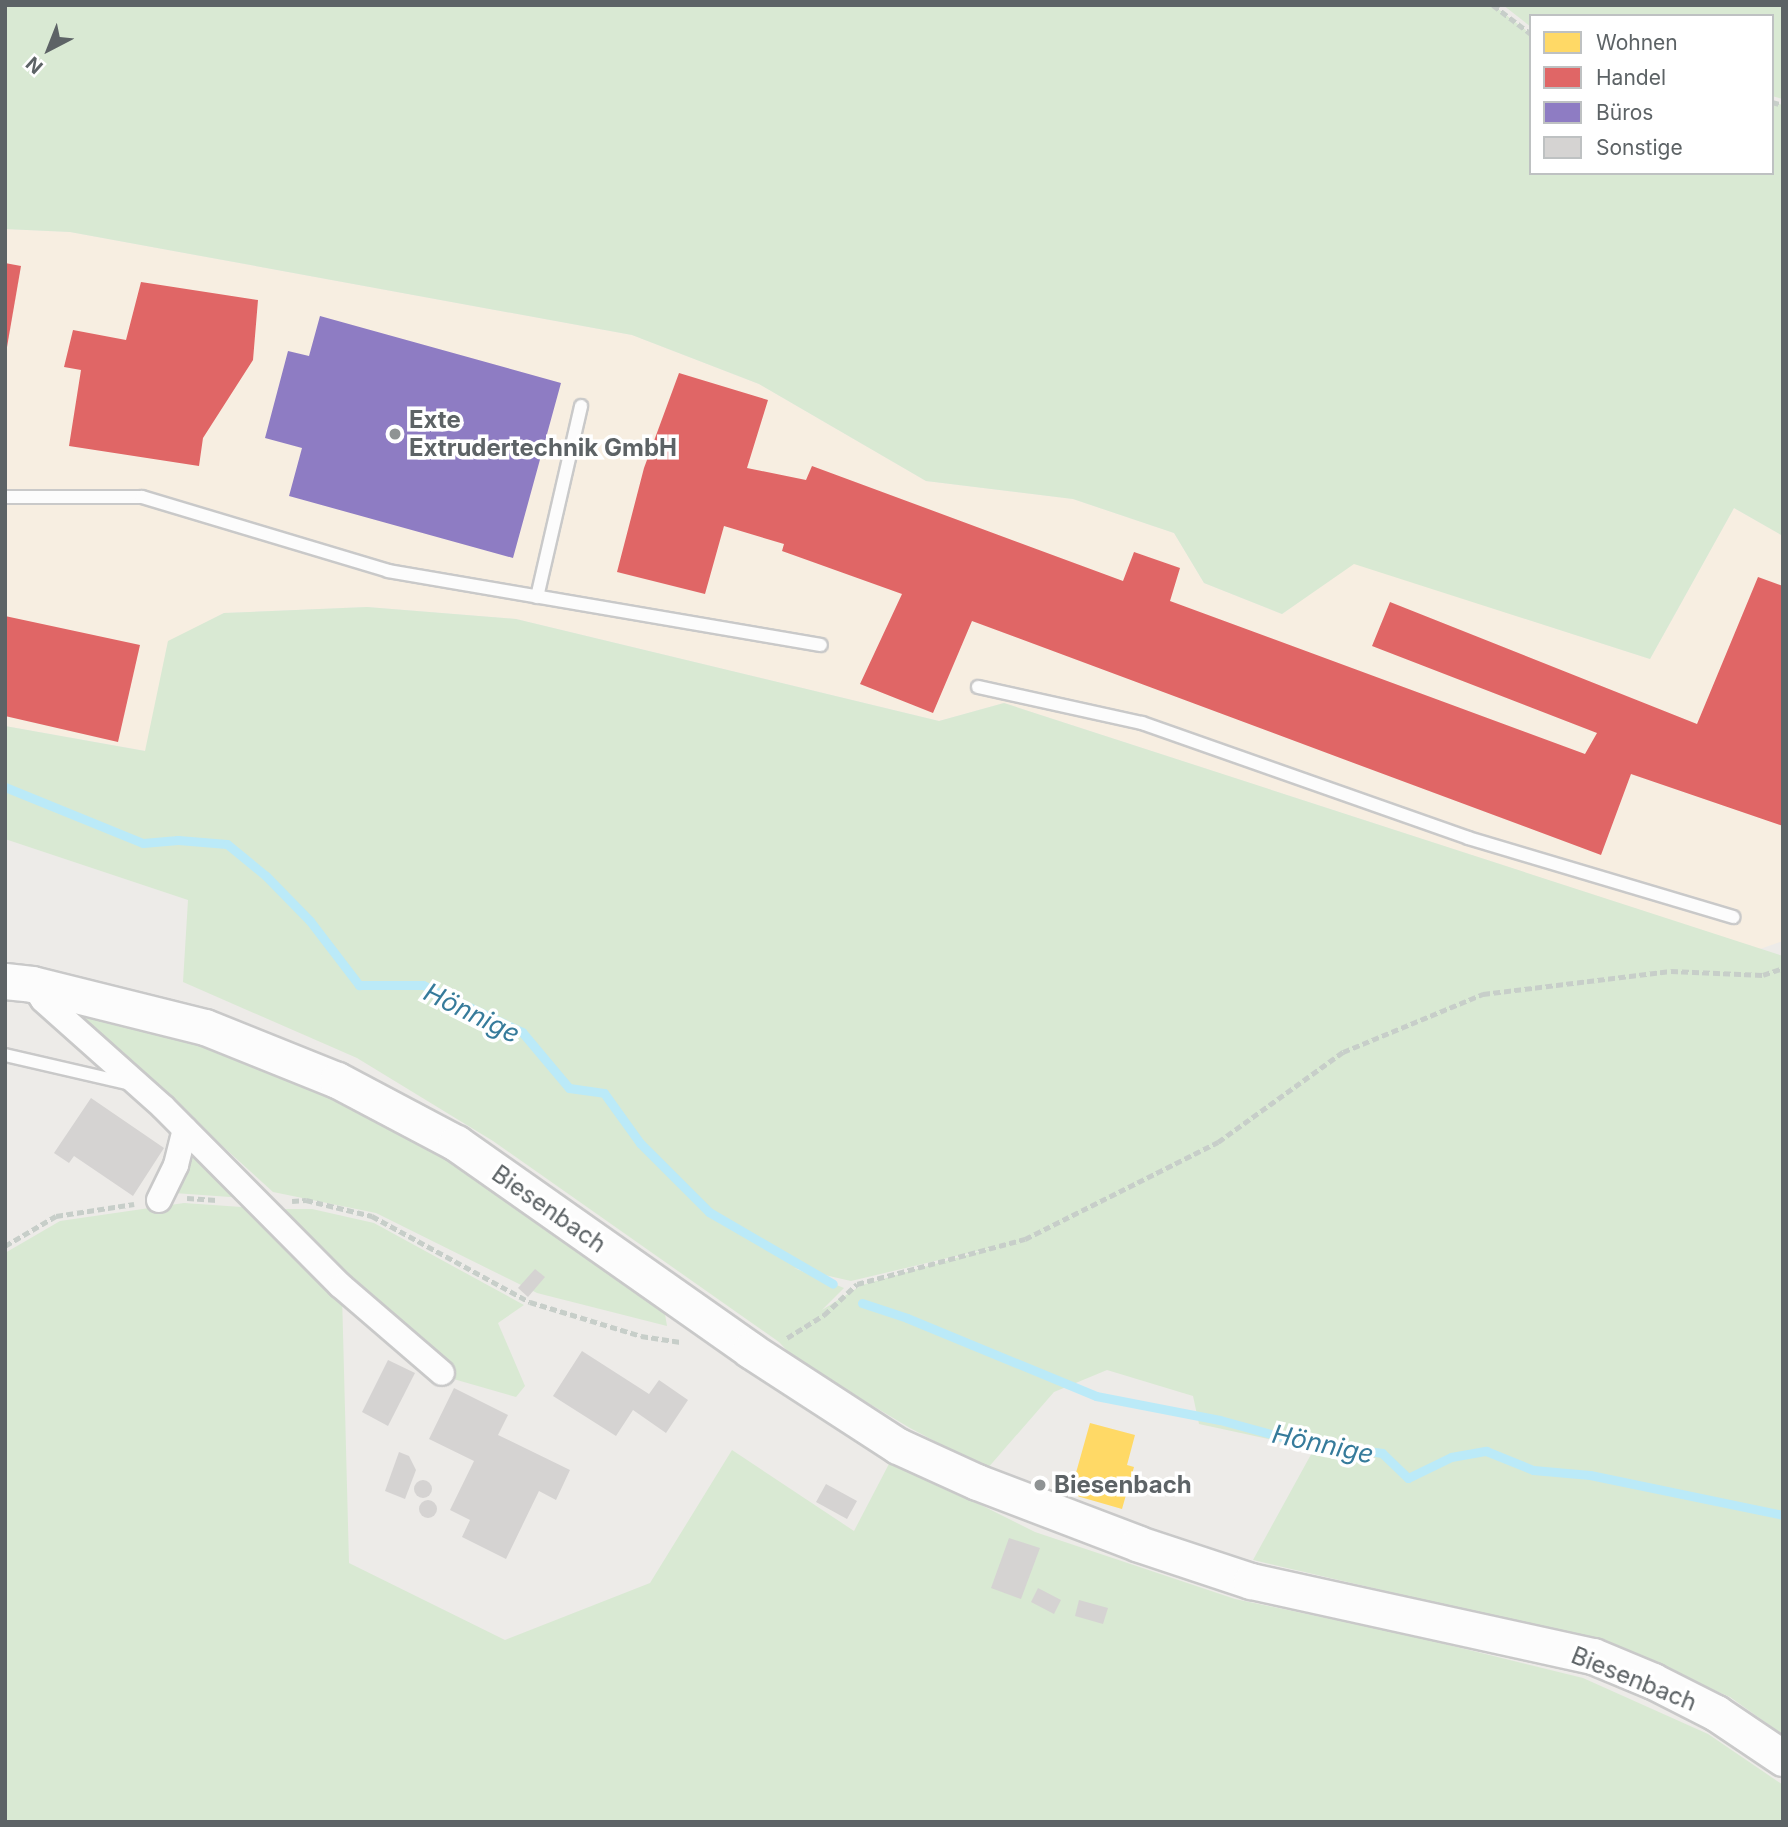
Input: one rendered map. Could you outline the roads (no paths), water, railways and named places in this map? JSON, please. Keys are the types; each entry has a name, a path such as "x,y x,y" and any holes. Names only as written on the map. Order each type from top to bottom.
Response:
{"main road":[{"name":"Biesenbach","path":"19,983 205,1027 337,1080 456,1143 750,1350 898,1446 1014,1497 1139,1544 1251,1581 1593,1656 1653,1681 1716,1713 1783,1758"}],"street":[{"name":"Biesenbach","path":"19,983 43,1000 185,1129 341,1286 442,1373"},
{"path":"159,1200 176,1165 185,1129"}],"lane":[{"path":"537,597 582,406"},
{"path":"5,497 142,497 388,571 821,645"},
{"path":"978,687 1142,723 1468,838 1733,918"},
{"path":"5,1055 135,1085"}],"waterway":[{"name":"Hönnige","path":"5,787 143,843 178,840 227,844 266,876 310,921 359,985 423,985 522,1032 569,1088 604,1093 640,1143 709,1212 833,1284"},
{"name":"Hönnige","path":"862,1303 907,1318 1096,1396 1220,1420 1296,1441 1382,1453 1408,1478 1451,1457 1486,1451 1533,1470 1590,1475 1783,1515"}],"place":[{"name":"Exte Extrudertechnik GmbH","path":"395,434"},
{"name":"Biesenbach","path":"1040,1485"}]}
